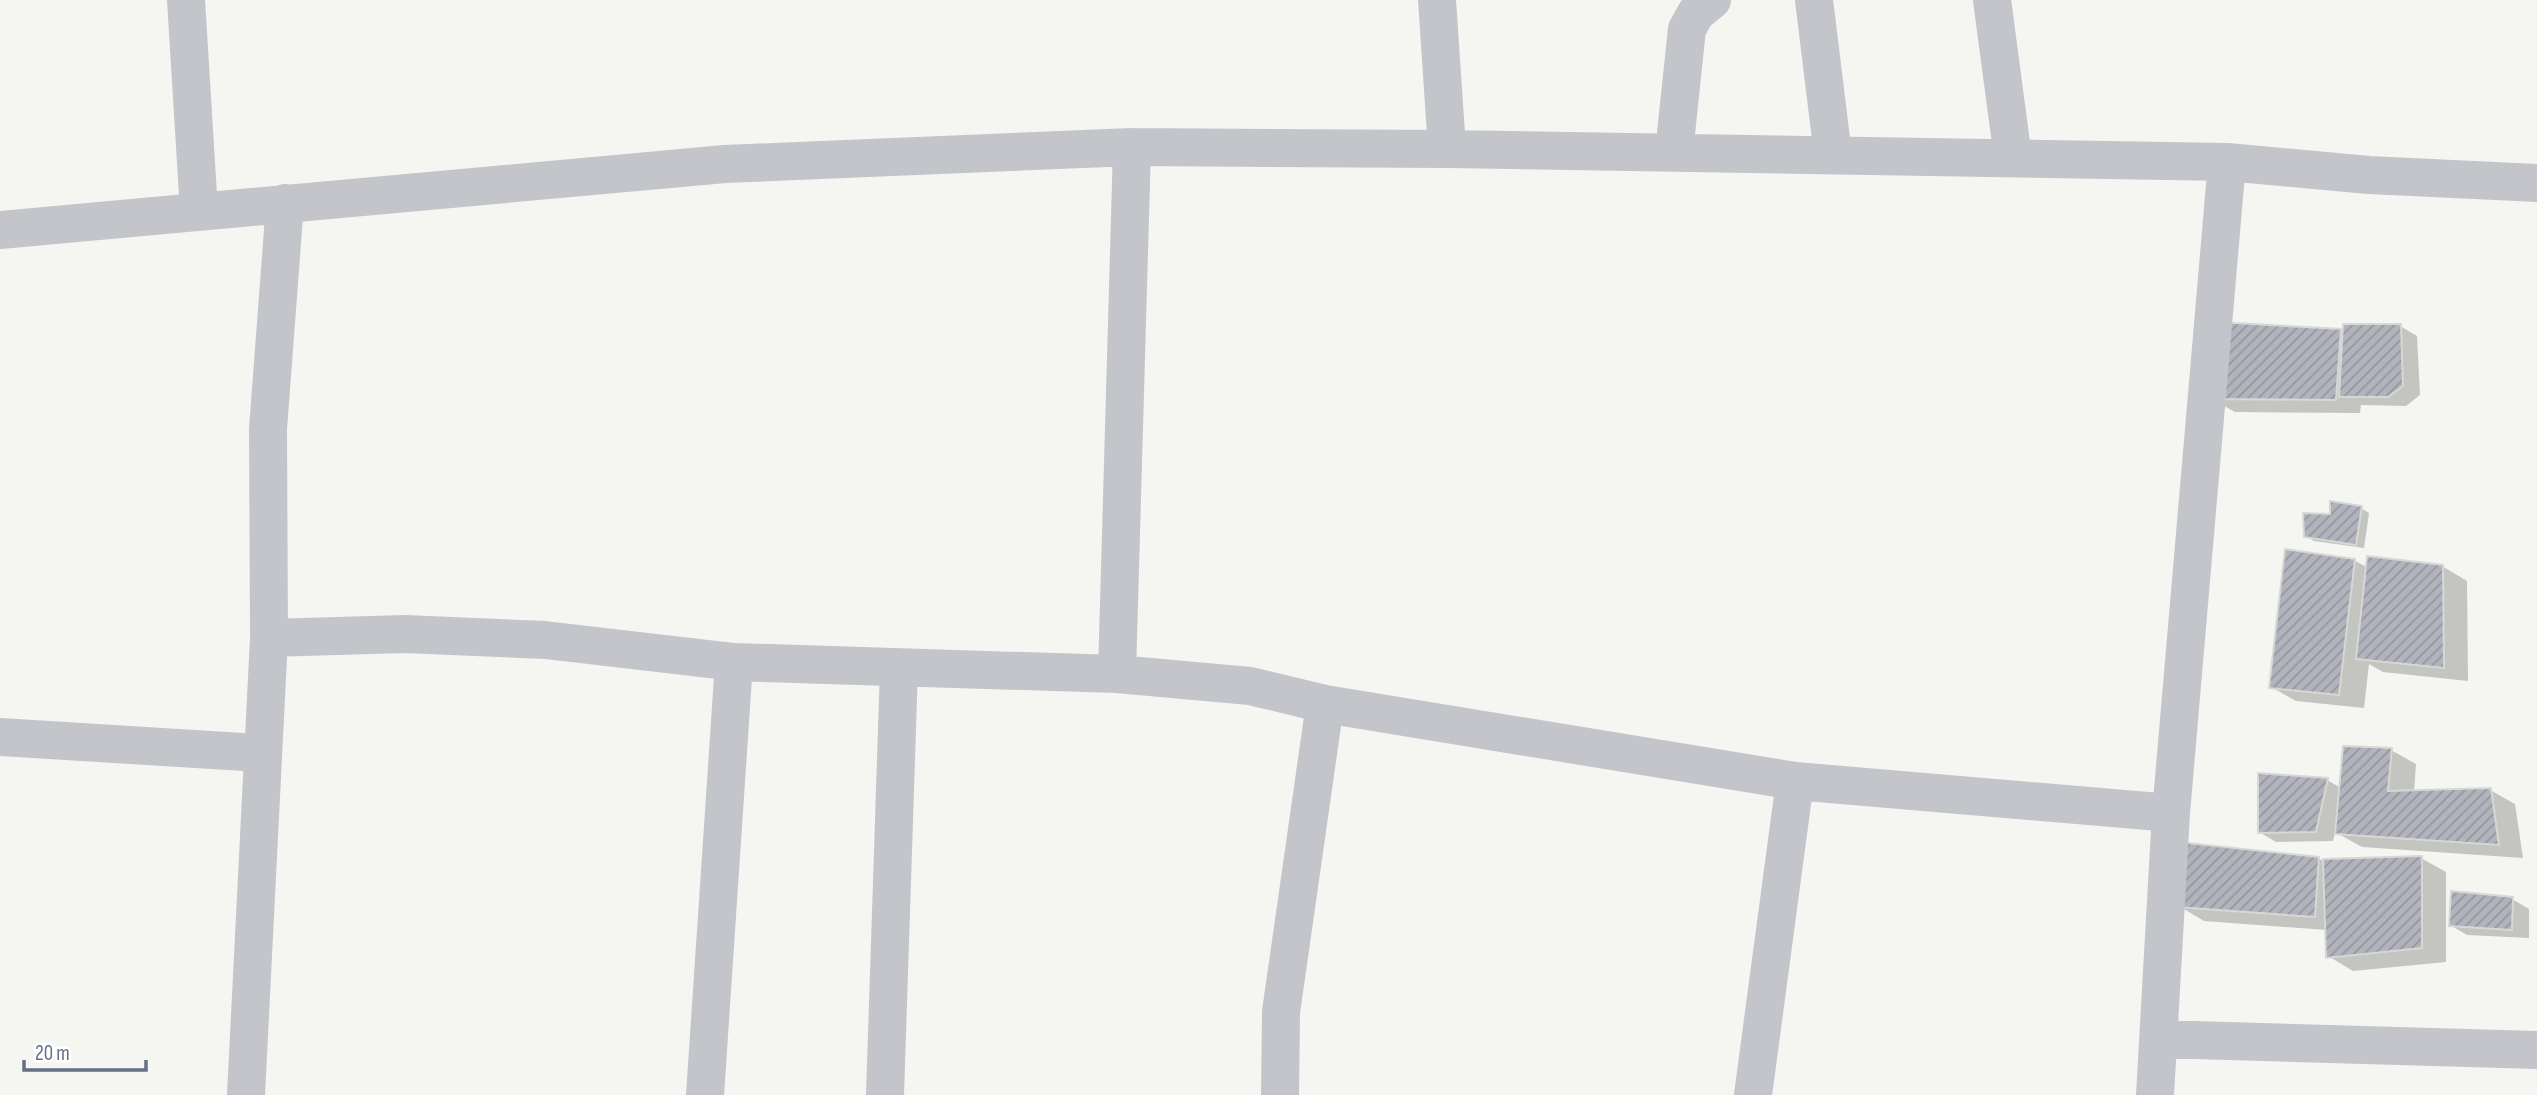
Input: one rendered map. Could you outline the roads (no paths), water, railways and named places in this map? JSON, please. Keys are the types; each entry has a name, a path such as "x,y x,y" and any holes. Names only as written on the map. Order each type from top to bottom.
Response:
{"street":[{"path":"186,0 199,211"},
{"path":"1437,0 1447,149"},
{"path":"1674,152 1686,29 1696,13 1712,0"},
{"path":"1814,0 1833,155"},
{"path":"1992,0 2013,158"},
{"path":"0,230 725,164 1132,147 1674,152 2227,162 2369,175 2537,183"},
{"path":"1117,674 1132,147"},
{"path":"2155,1095 2171,813 2227,162"},
{"path":"246,1095 261,753 269,638 268,429 285,202"},
{"path":"269,638 405,634 545,640 734,662 1117,674 1250,686 1325,704 1795,781 2171,813"},
{"path":"705,1095 734,662"},
{"path":"885,1095 899,667"},
{"path":"1280,1095 1281,1012 1325,704"},
{"path":"0,737 261,753"},
{"path":"1753,1095 1795,781"},
{"path":"2159,1039 2537,1050"}]}
